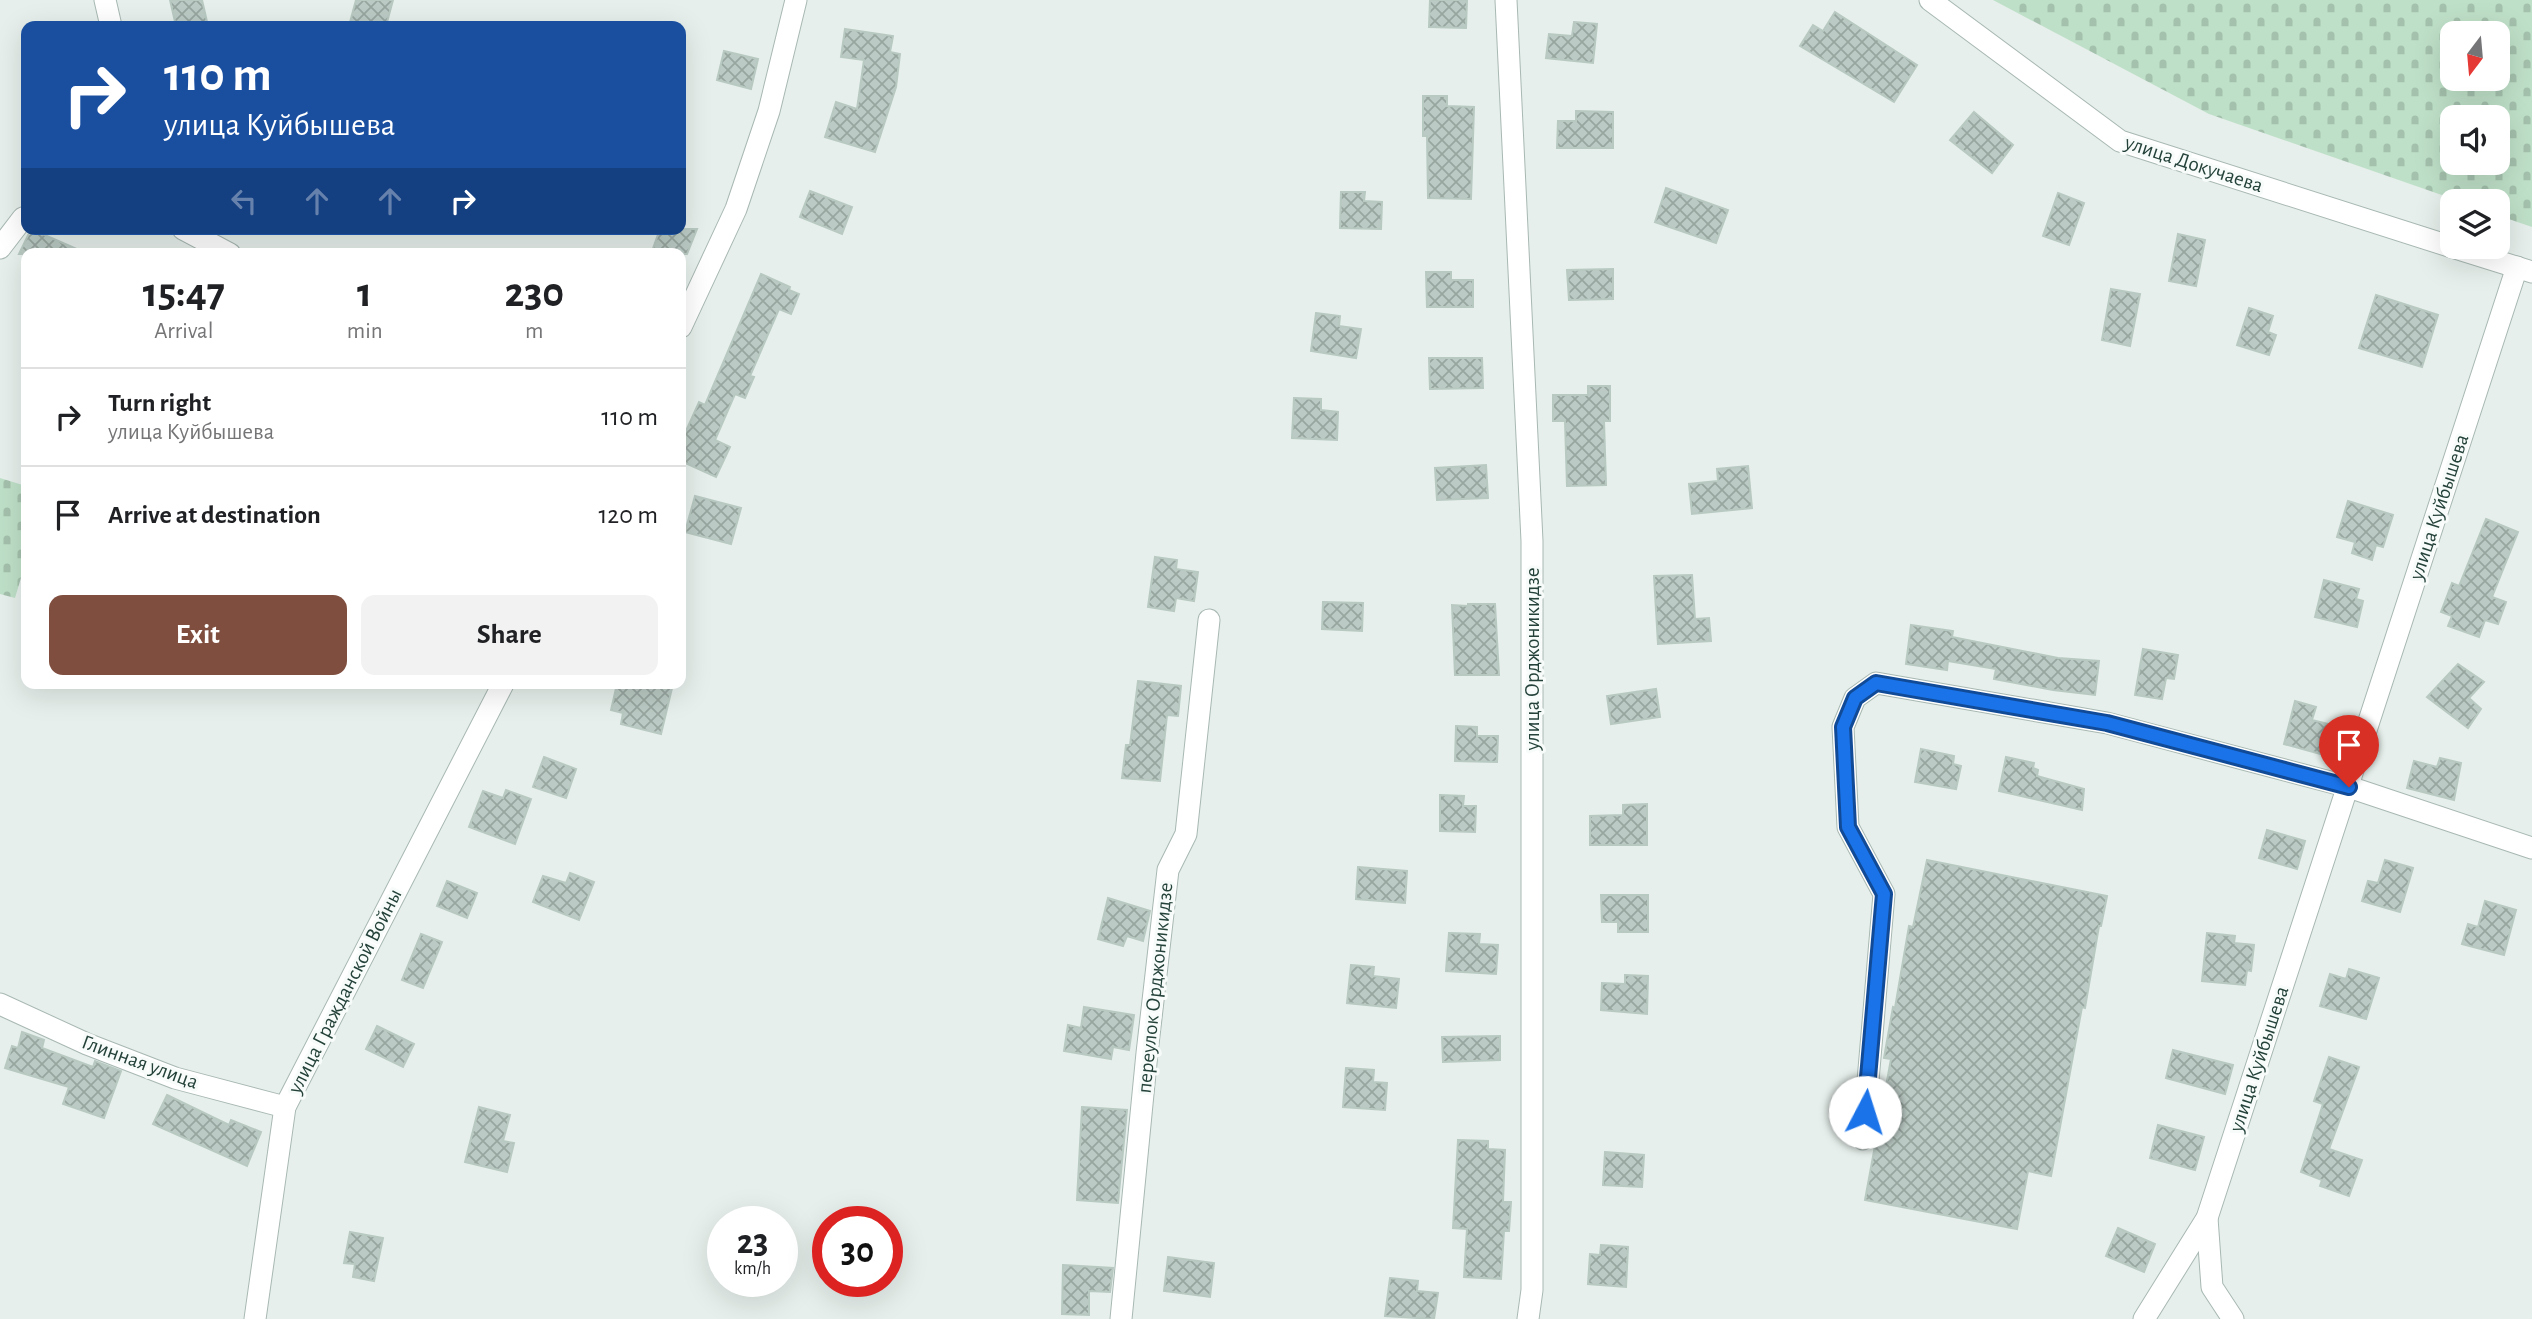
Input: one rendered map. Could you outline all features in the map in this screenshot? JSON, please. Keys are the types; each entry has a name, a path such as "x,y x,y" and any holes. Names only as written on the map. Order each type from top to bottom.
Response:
{"street":[{"path":"105,0 110,21"},
{"path":"686,316 736,209 769,111 796,0"},
{"name":"улица Орджоникидзе","path":"1506,0 1532,541 1532,1290 1528,1319"},
{"name":"улица Докучаева","path":"1930,0 2120,141 2440,243"},
{"path":"0,248 21,221"},
{"path":"194,235 219,248"},
{"name":"улица Докучаева","path":"2490,259 2524,270"},
{"name":"улица Куйбышева","path":"2144,1319 2207,1217 2524,270"},
{"name":"переулок Орджоникидзе","path":"1121,1319 1168,870 1186,834 1209,620"},
{"path":"1863,1139 1884,894 1848,827 1843,727 1855,698 1876,683 2107,723 2349,787 2532,848"},
{"name":"улица Гражданской Войны","path":"255,1319 285,1107 500,689"},
{"name":"Глинная улица","path":"0,1004 87,1044 174,1079 285,1107"},
{"path":"2207,1217 2212,1287 2233,1319"}],"green space":[{"path":"1993,0 2532,0 2532,227 2510,219 2510,189 2440,189 2440,194 2209,114"},
{"path":"0,478 21,484 21,578 15,598 0,594"}],"building":[{"path":"170,0 202,0 207,21 175,21"},
{"path":"356,0 393,0 387,21 350,21"},
{"path":"1430,0 1467,0 1466,28 1429,27"},
{"path":"1835,12 1917,65 1894,102 1800,46 1813,25 1823,31"},
{"path":"1574,22 1597,24 1593,63 1546,58 1549,34 1572,36"},
{"path":"845,29 893,36 890,52 900,54 896,87 875,152 825,137 836,102 857,109 864,60 841,57"},
{"path":"724,51 758,59 751,89 717,80"},
{"path":"1423,96 1447,96 1447,106 1474,107 1471,199 1428,198"},
{"path":"1576,111 1613,112 1613,148 1557,148 1558,121 1576,121"},
{"path":"1974,112 2013,145 1992,173 1950,140"},
{"path":"1666,188 1728,210 1716,243 1655,222"},
{"path":"810,191 852,207 842,234 800,217"},
{"path":"1341,192 1365,192 1364,201 1382,202 1381,229 1340,228"},
{"path":"2058,193 2084,203 2069,245 2043,236"},
{"path":"686,229 697,229 687,254 686,248 653,248 658,235 686,235"},
{"path":"2178,234 2205,240 2196,286 2169,281"},
{"path":"28,235 45,235 74,248 22,248"},
{"path":"1613,269 1613,299 1569,300 1567,270"},
{"path":"1426,272 1451,272 1451,280 1473,280 1473,307 1427,307"},
{"path":"761,274 799,294 791,314 779,309 750,376 754,377 745,398 735,394 715,440 730,447 716,477 686,463 686,431 699,402 705,405"},
{"path":"2111,289 2140,294 2130,346 2102,340"},
{"path":"2376,295 2438,315 2422,367 2359,348"},
{"path":"2249,308 2273,316 2268,332 2276,335 2269,355 2237,345"},
{"path":"1316,313 1340,316 1339,326 1361,329 1356,358 1311,351"},
{"path":"1429,358 1482,358 1483,388 1430,389"},
{"path":"1588,386 1610,386 1610,421 1604,421 1606,485 1567,486 1565,421 1553,421 1553,395 1588,395"},
{"path":"1294,398 1321,399 1321,410 1338,412 1337,440 1292,438"},
{"path":"1486,465 1488,498 1437,500 1435,468"},
{"path":"1748,466 1752,508 1692,514 1689,484 1718,481 1717,469"},
{"path":"695,496 741,508 731,544 686,532"},
{"path":"2348,501 2393,515 2383,547 2376,545 2372,560 2352,553 2355,542 2337,537"},
{"path":"2486,519 2518,532 2492,597 2506,602 2498,624 2485,620 2479,637 2448,626 2452,616 2441,612 2452,583 2459,586"},
{"path":"1155,557 1177,560 1176,569 1198,572 1194,601 1176,598 1174,611 1148,607"},
{"path":"1692,575 1695,619 1709,618 1711,641 1658,644 1654,576"},
{"path":"2324,580 2359,589 2356,599 2363,601 2357,627 2315,617"},
{"path":"1323,602 1363,603 1362,631 1322,629"},
{"path":"1495,604 1499,675 1455,675 1452,605"},
{"path":"1911,625 1953,631 1952,637 2058,658 2099,661 2095,695 1994,679 1996,669 1948,661 1947,670 1906,664"},
{"path":"2143,649 2178,655 2174,679 2166,678 2162,699 2135,695"},
{"path":"2458,664 2484,682 2469,698 2481,709 2468,728 2427,697"},
{"path":"1138,681 1181,686 1178,716 1167,715 1160,781 1122,778 1126,745 1130,745"},
{"path":"616,689 672,689 661,734 621,724 623,713 611,710"},
{"path":"1656,689 1660,717 1611,724 1607,696"},
{"path":"2295,701 2316,707 2312,720 2332,725 2324,755 2284,744"},
{"path":"1456,726 1477,727 1477,736 1498,736 1497,762 1455,761"},
{"path":"1921,749 1954,756 1953,764 1961,766 1956,789 1915,782"},
{"path":"544,757 576,769 566,798 533,787"},
{"path":"2006,757 2034,763 2033,768 2038,770 2037,776 2084,789 2082,810 1999,791"},
{"path":"2440,758 2461,763 2454,800 2407,788 2414,761 2437,767"},
{"path":"506,790 531,799 515,844 469,827 483,791 503,798"},
{"path":"1440,795 1464,796 1463,806 1476,806 1475,832 1440,831"},
{"path":"1647,804 1647,845 1590,845 1590,816 1623,815 1623,805"},
{"path":"2267,830 2305,841 2297,869 2259,858"},
{"path":"1927,860 2107,896 2085,1008 2082,1007 2051,1176 2028,1171 2017,1229 1865,1200 1891,1059 1884,1058 1893,1007 1895,1008 1909,926 1913,927"},
{"path":"2385,860 2413,868 2400,912 2362,901 2368,881 2378,883"},
{"path":"1358,867 1407,871 1405,903 1356,899"},
{"path":"570,873 594,882 579,920 533,902 543,876 566,883"},
{"path":"447,881 477,893 467,918 437,906"},
{"path":"1601,895 1648,895 1648,932 1618,932 1618,922 1602,922"},
{"path":"1108,898 1150,911 1143,941 1127,936 1123,946 1098,939"},
{"path":"2485,901 2516,910 2504,955 2462,944 2468,924 2478,927"},
{"path":"1449,933 1480,934 1479,944 1498,945 1496,974 1446,971"},
{"path":"2207,933 2235,936 2234,943 2254,945 2251,971 2247,970 2245,985 2202,981"},
{"path":"421,934 442,942 423,988 402,980"},
{"path":"1351,965 1374,967 1373,976 1399,979 1396,1008 1347,1003"},
{"path":"2349,969 2379,978 2366,1019 2320,1006 2330,974 2346,979"},
{"path":"1625,975 1648,976 1647,1014 1601,1010 1602,983 1625,984"},
{"path":"1084,1007 1134,1015 1129,1050 1113,1047 1111,1059 1064,1051 1068,1025 1081,1028"},
{"path":"377,1026 414,1044 403,1067 366,1049"},
{"path":"22,1032 44,1040 42,1048 93,1067 95,1061 121,1071 104,1118 63,1104 69,1087 5,1068 12,1046 18,1048"},
{"path":"1500,1036 1500,1060 1443,1062 1442,1037"},
{"path":"2173,1050 2233,1065 2225,1094 2166,1078"},
{"path":"2329,1057 2359,1067 2329,1149 2362,1160 2349,1196 2320,1186 2322,1180 2301,1172 2323,1104 2314,1101"},
{"path":"1346,1068 1374,1070 1373,1082 1387,1083 1385,1110 1343,1107"},
{"path":"167,1095 229,1125 231,1120 261,1132 247,1166 153,1124"},
{"path":"479,1107 510,1115 503,1141 514,1143 507,1172 465,1162"},
{"path":"1082,1107 1127,1110 1118,1203 1077,1200"},
{"path":"2158,1125 2204,1137 2195,1170 2150,1158"},
{"path":"1458,1140 1488,1141 1488,1149 1505,1150 1503,1202 1511,1202 1509,1231 1504,1231 1501,1279 1464,1277 1467,1229 1453,1228"},
{"path":"1605,1152 1644,1155 1642,1187 1603,1185"},
{"path":"2118,1228 2155,1244 2144,1272 2106,1256"},
{"path":"350,1232 383,1238 374,1281 353,1277 355,1264 344,1263"},
{"path":"1601,1245 1628,1247 1626,1287 1588,1284 1590,1254 1600,1255"},
{"path":"1168,1257 1214,1263 1210,1297 1164,1291"},
{"path":"1063,1265 1113,1268 1110,1292 1089,1291 1089,1315 1062,1314"},
{"path":"1390,1278 1418,1281 1417,1291 1438,1293 1434,1319 1385,1316"}],"route":[{"path":"1865,1112 1884,894 1848,827 1843,727 1855,698 1876,683 2107,723 2349,787"}]}
